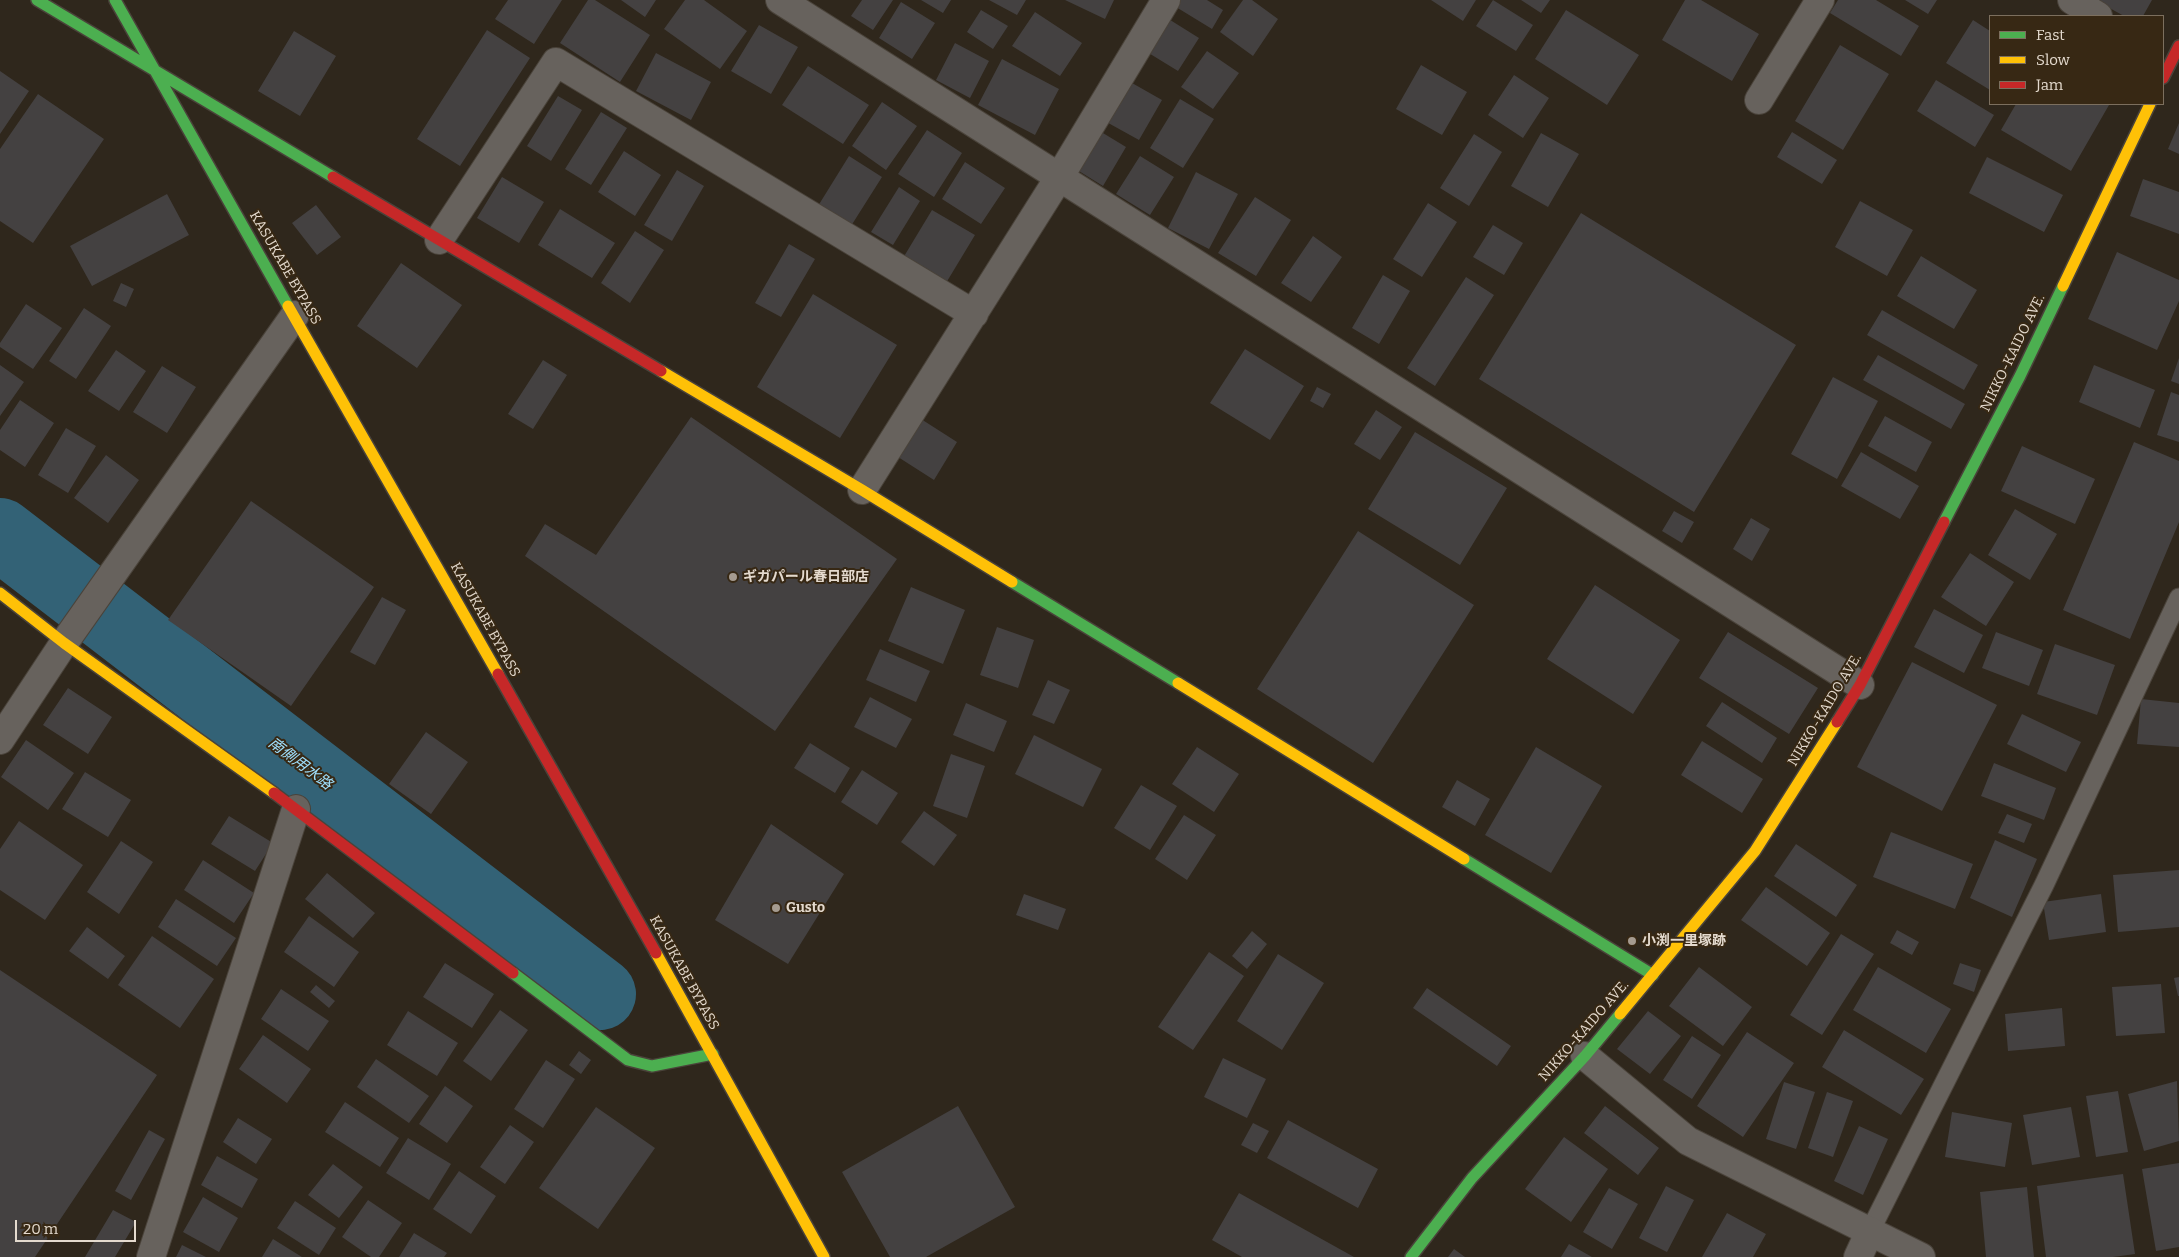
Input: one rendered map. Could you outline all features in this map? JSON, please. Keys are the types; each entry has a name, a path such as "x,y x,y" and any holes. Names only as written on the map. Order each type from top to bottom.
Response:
{"main road":[{"path":"37,0 154,72 862,490 1653,975"},
{"name":"KASUKABE BYPASS","path":"115,0 154,72 295,315 712,1054 824,1257"},
{"name":"NIKKO-KAIDO AVE.","path":"1411,1257 1472,1178 1585,1056 1755,851 1860,684 2020,376 2150,105"},
{"path":"0,593 64,642 296,809 628,1060 652,1066 712,1054"}],"street":[{"path":"780,0 1860,684"},
{"path":"862,490 1060,176 1166,0"},
{"path":"1759,100 1820,0"},
{"path":"2072,0 2096,15"},
{"path":"439,240 556,62 974,314"},
{"path":"0,740 64,642 295,315"},
{"path":"151,1257 296,809"},
{"path":"1585,1056 1688,1141 1921,1257"},
{"path":"1858,1257 1870,1231"}],"lane":[{"path":"1870,1231 2044,885 2179,598"}],"building":[{"path":"508,0 562,0 534,44 495,19"},
{"path":"588,0 595,0 650,35 620,82 560,43"},
{"path":"621,0 656,0 645,17"},
{"path":"685,0 704,0 747,31 720,69 664,29"},
{"path":"862,0 893,0 873,30 851,16"},
{"path":"921,0 951,0 943,13"},
{"path":"989,0 1026,0 1017,15"},
{"path":"1065,0 1114,0 1105,19"},
{"path":"1181,0 1207,0 1223,10 1212,29 1176,7"},
{"path":"1243,0 1252,0 1278,19 1253,56 1220,32"},
{"path":"1431,0 1476,0 1463,21"},
{"path":"1493,0 1533,25 1516,51 1476,26"},
{"path":"1521,0 1550,0 1541,13"},
{"path":"1685,0 1701,0 1759,34 1732,81 1662,40"},
{"path":"1838,0 1876,0 1919,26 1901,56 1830,13"},
{"path":"1905,0 1937,0 1928,14"},
{"path":"2095,0 2152,0 2144,15 2122,15"},
{"path":"901,2 935,23 912,59 879,38"},
{"path":"981,10 1008,26 993,49 967,32"},
{"path":"1566,10 1639,55 1607,105 1535,59"},
{"path":"1035,12 1082,43 1060,76 1012,46"},
{"path":"1167,18 1199,38 1178,71 1147,52"},
{"path":"1973,20 1989,30 1989,89 1946,63"},
{"path":"759,25 798,47 771,94 731,71"},
{"path":"487,30 530,58 460,166 417,139"},
{"path":"294,31 336,56 300,116 258,91"},
{"path":"955,43 989,61 970,98 936,80"},
{"path":"1840,45 1889,74 1843,150 1795,121"},
{"path":"1207,51 1239,73 1213,109 1181,87"},
{"path":"656,53 711,82 691,120 636,91"},
{"path":"1002,59 1059,89 1035,135 978,105"},
{"path":"1421,65 1467,92 1442,135 1396,109"},
{"path":"808,66 869,105 843,144 782,105"},
{"path":"0,71 29,91 0,134"},
{"path":"1514,75 1549,98 1523,138 1488,115"},
{"path":"1125,79 1162,100 1139,140 1101,119"},
{"path":"1936,80 1994,115 1975,147 1917,111"},
{"path":"38,94 104,139 33,243 0,221 0,149"},
{"path":"558,96 582,110 551,161 527,146"},
{"path":"1180,99 1214,119 1183,168 1150,148"},
{"path":"882,102 917,126 886,170 852,146"},
{"path":"2015,105 2109,105 2071,171 2001,130"},
{"path":"601,112 627,128 591,185 565,169"},
{"path":"2179,123 2179,154 2168,149"},
{"path":"927,130 962,153 934,197 898,174"},
{"path":"1098,130 1126,147 1103,186 1074,168"},
{"path":"1792,132 1837,160 1822,184 1777,157"},
{"path":"1541,133 1579,154 1548,207 1511,186"},
{"path":"1474,134 1502,152 1469,206 1440,188"},
{"path":"624,151 661,175 635,216 598,192"},
{"path":"849,156 882,177 851,226 818,206"},
{"path":"1140,156 1174,177 1150,215 1116,194"},
{"path":"1987,157 2063,195 2044,232 1969,193"},
{"path":"965,162 1005,188 981,224 942,199"},
{"path":"677,170 704,186 672,241 644,225"},
{"path":"1196,172 1238,194 1209,249 1168,228"},
{"path":"502,177 544,202 519,243 477,218"},
{"path":"2143,179 2179,192 2179,234 2130,216"},
{"path":"899,187 920,201 893,245 871,232"},
{"path":"167,194 189,235 92,286 70,246"},
{"path":"1255,197 1291,220 1256,276 1218,253"},
{"path":"1860,201 1913,230 1887,276 1835,247"},
{"path":"1428,203 1457,222 1422,277 1393,259"},
{"path":"316,205 341,237 317,255 292,223"},
{"path":"560,209 615,243 592,278 538,245"},
{"path":"932,210 975,235 943,288 900,263"},
{"path":"1581,213 1796,345 1694,512 1479,379"},
{"path":"1493,225 1523,243 1504,275 1473,257"},
{"path":"635,231 664,250 630,303 601,283"},
{"path":"1313,236 1342,257 1311,302 1281,283"},
{"path":"789,244 815,259 781,317 755,303"},
{"path":"2117,252 2179,280 2179,301 2157,350 2088,319"},
{"path":"1921,256 1977,290 1954,329 1897,296"},
{"path":"401,263 462,305 417,368 357,326"},
{"path":"1383,275 1410,291 1379,344 1352,328"},
{"path":"1466,277 1494,295 1435,386 1407,368"},
{"path":"121,283 134,289 126,307 113,301"},
{"path":"813,294 897,345 840,438 757,387"},
{"path":"26,304 62,328 33,369 0,347 0,343"},
{"path":"84,308 111,326 76,379 49,361"},
{"path":"1882,310 1978,365 1964,390 1867,335"},
{"path":"1245,349 1304,386 1270,440 1210,403"},
{"path":"116,350 146,371 119,411 88,391"},
{"path":"1878,355 1965,404 1951,429 1863,380"},
{"path":"2179,358 2179,384 2171,381"},
{"path":"543,360 567,375 533,429 508,414"},
{"path":"0,365 24,382 0,416"},
{"path":"2094,365 2155,390 2140,428 2079,402"},
{"path":"162,366 196,387 167,433 133,412"},
{"path":"1833,377 1878,401 1837,479 1791,454"},
{"path":"1317,387 1331,394 1323,408 1310,401"},
{"path":"2171,392 2179,395 2179,442 2157,435"},
{"path":"20,400 54,423 25,467 0,450 0,430"},
{"path":"1376,410 1402,427 1380,460 1354,444"},
{"path":"1885,416 1932,442 1916,472 1868,446"},
{"path":"691,417 897,559 775,731 525,556 545,524 596,555"},
{"path":"921,419 957,442 934,480 898,457"},
{"path":"66,428 96,446 68,493 38,475"},
{"path":"1415,432 1507,488 1460,565 1368,509"},
{"path":"2134,442 2179,461 2179,522 2130,639 2063,610"},
{"path":"2022,446 2095,479 2075,524 2001,491"},
{"path":"1861,452 1919,486 1900,519 1841,486"},
{"path":"106,455 139,480 108,523 74,498"},
{"path":"251,501 374,587 291,706 168,620"},
{"path":"2015,509 2057,534 2030,580 1988,555"},
{"path":"1674,511 1694,522 1682,543 1662,531"},
{"path":"1751,518 1770,529 1752,561 1733,549"},
{"path":"1358,531 1474,605 1373,763 1257,689"},
{"path":"1970,553 2014,582 1986,626 1941,597"},
{"path":"1595,585 1680,640 1633,714 1547,659"},
{"path":"911,587 965,610 943,664 888,641"},
{"path":"382,597 406,610 375,665 350,652"},
{"path":"1934,609 1983,635 1964,673 1914,647"},
{"path":"997,627 1034,640 1018,688 980,675"},
{"path":"1728,632 1818,688 1789,734 1699,678"},
{"path":"1996,632 2043,650 2029,686 1982,668"},
{"path":"2055,644 2115,665 2097,715 2037,694"},
{"path":"880,649 930,671 916,702 866,680"},
{"path":"1912,662 1997,705 1942,811 1857,767"},
{"path":"1048,680 1070,690 1054,724 1032,715"},
{"path":"68,688 112,717 88,754 43,725"},
{"path":"870,697 912,719 896,748 854,727"},
{"path":"2141,699 2179,703 2179,747 2137,744"},
{"path":"1722,702 1777,738 1762,763 1706,726"},
{"path":"966,703 1007,721 994,752 953,735"},
{"path":"2022,714 2081,742 2066,772 2007,744"},
{"path":"426,732 468,762 431,814 389,784"},
{"path":"1034,735 1102,769 1083,807 1015,774"},
{"path":"26,740 74,773 48,810 1,777"},
{"path":"1702,741 1763,779 1742,813 1681,775"},
{"path":"810,743 850,768 835,793 794,768"},
{"path":"1197,747 1239,774 1214,812 1172,784"},
{"path":"1536,747 1602,786 1551,873 1485,835"},
{"path":"951,754 985,766 967,818 933,806"},
{"path":"1994,763 2056,788 2044,820 1981,796"},
{"path":"862,770 898,793 877,825 841,802"},
{"path":"85,772 131,800 108,837 62,809"},
{"path":"1457,780 1490,799 1475,826 1442,807"},
{"path":"1141,785 1177,806 1150,850 1114,828"},
{"path":"924,811 957,835 934,866 901,842"},
{"path":"2007,814 2032,824 2024,843 1998,833"},
{"path":"1184,815 1216,835 1187,880 1155,859"},
{"path":"229,816 273,843 255,871 211,844"},
{"path":"19,821 83,865 45,920 0,890 0,849"},
{"path":"771,824 844,874 788,964 715,920"},
{"path":"1891,832 1973,864 1955,909 1873,877"},
{"path":"1995,840 2037,859 2012,917 1970,898"},
{"path":"121,841 153,862 119,914 87,892"},
{"path":"1796,844 1857,885 1836,917 1774,876"},
{"path":"203,860 254,893 234,923 184,890"},
{"path":"2179,870 2179,927 2118,932 2113,875"},
{"path":"327,873 375,913 353,938 305,899"},
{"path":"1766,887 1830,933 1807,966 1741,920"},
{"path":"1024,894 1066,909 1058,930 1016,915"},
{"path":"2101,894 2106,932 2049,940 2043,902"},
{"path":"176,899 236,938 217,966 158,927"},
{"path":"309,916 359,952 334,987 284,952"},
{"path":"87,927 125,956 108,979 69,951"},
{"path":"1897,930 1919,942 1912,955 1890,943"},
{"path":"1252,931 1267,944 1247,969 1232,956"},
{"path":"1841,934 1874,954 1822,1035 1790,1015"},
{"path":"152,936 214,979 180,1028 118,985"},
{"path":"1209,952 1244,976 1193,1050 1158,1027"},
{"path":"1278,954 1324,983 1282,1050 1237,1021"},
{"path":"445,963 494,994 472,1028 423,997"},
{"path":"1960,963 1981,970 1974,992 1953,984"},
{"path":"1699,967 1752,1007 1723,1046 1669,1006"},
{"path":"1878,967 1951,1009 1926,1053 1853,1010"},
{"path":"0,970 157,1075 35,1257 0,1257"},
{"path":"2179,977 2179,996 2178,996 2174,978"},
{"path":"2161,984 2165,1033 2116,1036 2112,987"},
{"path":"316,985 335,1001 329,1008 310,992"},
{"path":"1427,988 1511,1046 1497,1066 1413,1008"},
{"path":"281,989 329,1021 308,1051 261,1019"},
{"path":"2062,1008 2065,1046 2008,1051 2005,1014"},
{"path":"500,1010 528,1030 491,1081 463,1061"},
{"path":"408,1011 458,1043 437,1076 387,1045"},
{"path":"1648,1011 1681,1036 1650,1074 1617,1049"},
{"path":"1844,1030 1924,1079 1901,1115 1822,1067"},
{"path":"1747,1032 1794,1063 1743,1137 1697,1106"},
{"path":"263,1035 311,1069 287,1103 239,1069"},
{"path":"1692,1036 1721,1055 1692,1099 1663,1080"},
{"path":"579,1051 591,1060 581,1074 569,1065"},
{"path":"1223,1058 1266,1079 1247,1118 1204,1097"},
{"path":"376,1059 429,1096 409,1123 357,1087"},
{"path":"546,1060 575,1079 543,1128 514,1109"},
{"path":"2177,1081 2179,1141 2144,1151 2128,1094"},
{"path":"1784,1082 1815,1092 1796,1149 1766,1139"},
{"path":"445,1086 473,1106 447,1143 419,1124"},
{"path":"2118,1091 2128,1152 2096,1157 2086,1096"},
{"path":"1827,1092 1853,1101 1833,1157 1808,1148"},
{"path":"345,1102 399,1138 380,1167 325,1132"},
{"path":"958,1106 1015,1207 926,1257 890,1257 842,1172"},
{"path":"1605,1106 1659,1148 1638,1175 1584,1133"},
{"path":"596,1107 655,1148 598,1229 539,1188"},
{"path":"2071,1107 2080,1157 2032,1165 2023,1115"},
{"path":"1952,1112 2012,1123 2005,1167 1945,1157"},
{"path":"238,1118 272,1139 256,1164 223,1142"},
{"path":"1288,1120 1378,1169 1358,1208 1267,1158"},
{"path":"1253,1123 1269,1131 1257,1153 1241,1145"},
{"path":"510,1125 534,1142 505,1184 480,1167"},
{"path":"1859,1126 1888,1139 1863,1195 1834,1181"},
{"path":"149,1130 165,1139 131,1200 115,1191"},
{"path":"1564,1137 1608,1169 1571,1222 1525,1189"},
{"path":"408,1138 451,1164 429,1200 386,1173"},
{"path":"217,1156 258,1179 242,1208 201,1185"},
{"path":"2179,1163 2179,1247 2156,1251 2142,1169"},
{"path":"333,1164 363,1187 339,1218 308,1195"},
{"path":"459,1171 496,1196 471,1234 433,1209"},
{"path":"2123,1174 2135,1254 2113,1257 2046,1257 2037,1186"},
{"path":"1666,1186 1694,1200 1667,1252 1639,1238"},
{"path":"2027,1187 2034,1257 1986,1257 1980,1192"},
{"path":"1609,1188 1638,1204 1612,1249 1583,1232"},
{"path":"1239,1193 1354,1257 1242,1257 1212,1240"},
{"path":"203,1197 238,1218 219,1252 183,1232"},
{"path":"368,1200 402,1223 379,1257 371,1257 342,1237"},
{"path":"295,1201 336,1228 319,1255 277,1228"},
{"path":"113,1210 136,1222 115,1257 85,1257"},
{"path":"1727,1213 1766,1234 1753,1257 1702,1257"},
{"path":"414,1233 447,1253 444,1257 399,1257"},
{"path":"273,1239 302,1257 262,1257"},
{"path":"1569,1244 1592,1257 1561,1257"},
{"path":"182,1245 206,1257 176,1257"},
{"path":"1454,1249 1465,1257 1448,1257"}],"waterway":[{"name":"南側用水路","path":"0,534 600,994"}],"traffic: fast":[{"path":"37,0 333,177"},
{"path":"115,0 288,306"},
{"path":"1944,522 2020,376 2063,286"},
{"path":"1012,582 1178,683"},
{"path":"1464,859 1653,975"},
{"path":"513,973 628,1060 652,1066 713,1054"},
{"path":"1411,1257 1472,1178 1585,1056 1620,1014"}],"traffic: slow":[{"path":"2063,286 2150,105"},
{"path":"288,306 498,674"},
{"path":"661,371 862,490 1012,582"},
{"path":"0,593 64,643 274,793"},
{"path":"1178,683 1464,859"},
{"path":"1620,1014 1755,851 1837,722"},
{"path":"656,953 824,1257"}],"traffic: jam":[{"path":"2164,76 2179,46"},
{"path":"333,177 661,371"},
{"path":"1837,722 1860,685 1944,522"},
{"path":"498,674 656,953"},
{"path":"274,793 513,973"}],"place":[{"name":"ギガパール春日部店","path":"733,577"},
{"name":"Gusto","path":"776,908"},
{"name":"小渕一里塚跡","path":"1632,941"}]}
